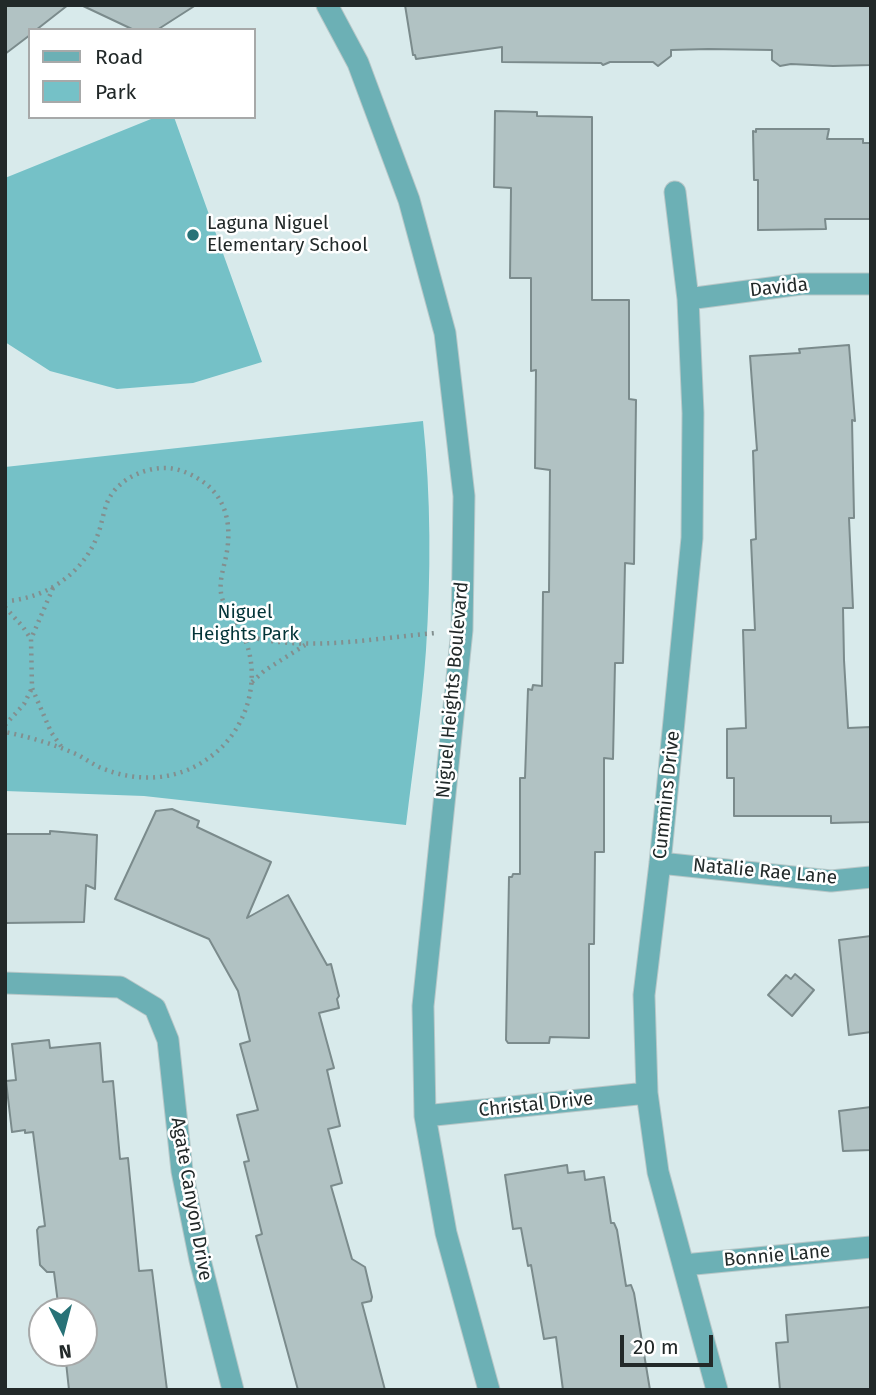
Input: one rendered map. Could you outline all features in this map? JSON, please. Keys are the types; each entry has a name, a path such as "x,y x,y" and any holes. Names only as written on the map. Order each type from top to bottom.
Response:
{"street":[{"name":"Niguel Heights Boulevard","path":"327,5 358,63 410,200 445,333 464,495 462,630 423,1006 425,1116 446,1233 489,1390"},
{"name":"Cummins Drive","path":"675,192 688,299 693,413 692,538 644,996 647,1093 658,1172 717,1390"},
{"name":"Davida","path":"688,299 801,284 871,284"},
{"name":"Natalie Rae Lane","path":"660,863 831,881 871,877"},
{"name":"Agate Canyon Drive","path":"5,983 120,986 155,1008 168,1040 182,1171 200,1260 233,1390"},
{"name":"Christal Drive","path":"425,1116 647,1093"},
{"name":"Bonnie Lane","path":"684,1265 871,1247"}],"path":[{"path":"5,601 39,595 58,586 87,555 98,535 108,501 122,483 145,471 163,468 184,471 217,493 225,510 229,531 220,577 221,595 243,635 250,657 253,682 241,720 230,738 215,754 193,768 170,777 124,776 64,749 5,732"},
{"path":"53,588 31,639 32,688 51,732 64,749"},
{"path":"5,607 31,639"},
{"path":"243,635 262,640 306,644 462,630"},
{"path":"253,682 264,671 306,644"},
{"path":"5,725 24,704 32,688"}],"green space":[{"path":"151,119 175,119 262,362 193,383 117,389 50,371 5,342 5,178"},
{"name":"Niguel Heights Park","path":"423,421 429,507 428,622 406,825 144,796 5,791 5,467"}],"building":[{"path":"5,5 68,5 39,28 28,28 28,37 5,54"},
{"path":"81,5 196,5 160,28 130,28"},
{"path":"405,5 871,5 871,65 780,66 772,60 772,50 708,49 671,50 671,56 658,66 653,62 610,62 603,65 502,62 502,47 416,59 413,55"},
{"path":"495,111 537,112 537,116 592,117 592,300 629,300 629,399 636,400 634,564 625,563 623,663 615,663 613,759 604,758 604,852 595,852 594,944 589,944 589,1038 550,1037 549,1043 508,1043 506,1040 509,877 520,874 520,778 525,778 528,689 532,690 533,685 542,686 543,592 549,592 550,470 535,468 536,370 531,371 531,278 510,278 511,188 494,187"},
{"path":"756,129 829,129 827,139 863,139 863,143 871,143 871,219 825,219 826,229 758,230 758,180 754,180 753,131 756,132"},
{"path":"849,345 855,421 852,420 854,518 849,518 853,608 843,608 844,660 848,728 871,727 871,822 831,823 831,816 734,816 734,778 727,778 727,729 746,728 743,630 755,630 751,540 756,539 753,451 757,450 750,356 800,353 799,349"},
{"path":"172,809 199,821 197,827 271,862 247,918 288,895 327,965 331,964 339,996 339,1008 319,1013 334,1068 327,1070 340,1126 328,1129 342,1183 331,1186 352,1259 365,1267 372,1297 371,1301 362,1303 385,1390 298,1390 256,1236 262,1234 244,1162 249,1161 237,1115 258,1110 240,1044 250,1041 238,991 209,939 115,899 156,811"},
{"path":"50,831 97,835 95,889 86,885 84,922 5,923 5,834 50,834"},
{"path":"871,936 871,1032 849,1035 839,940"},
{"path":"795,974 814,990 792,1016 768,995 786,975 791,979"},
{"path":"49,1040 50,1048 100,1043 103,1082 113,1081 120,1159 128,1158 139,1271 152,1270 167,1390 69,1390 67,1367 98,1367 98,1297 57,1297 54,1272 47,1272 40,1265 37,1230 45,1226 33,1132 12,1132 6,1081 16,1080 12,1044"},
{"path":"871,1107 871,1150 843,1151 839,1111"},
{"path":"567,1165 568,1173 584,1171 585,1180 604,1177 611,1223 614,1223 617,1230 626,1286 631,1285 634,1293 650,1390 563,1390 556,1337 544,1339 531,1265 528,1266 521,1228 513,1229 505,1175"},
{"path":"871,1307 871,1390 780,1390 776,1343 788,1342 786,1315"}],"place":[{"name":"Laguna Niguel Elementary School","path":"193,235"}]}
